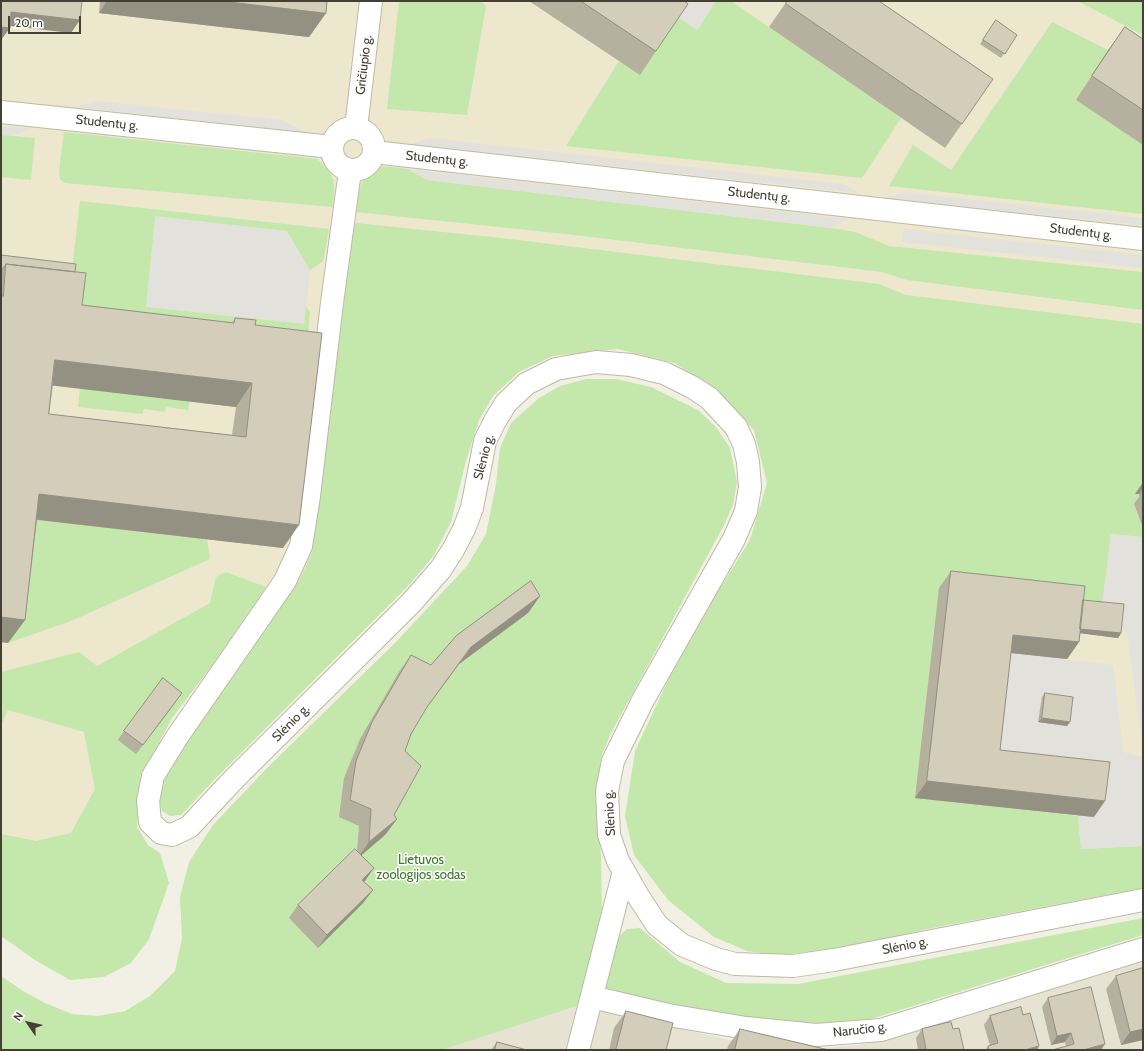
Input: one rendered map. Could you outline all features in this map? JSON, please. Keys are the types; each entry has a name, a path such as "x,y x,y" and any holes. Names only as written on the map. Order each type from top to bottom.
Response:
{"street":[{"name":"Gričiupio g.","path":"356,128 371,1"},
{"name":"Studentų g.","path":"1,112 332,147"},
{"path":"356,128 368,134 374,145 374,152 372,160 366,166 358,170 350,170 338,165 334,159 332,147 340,132 356,128"},
{"name":"Studentų g.","path":"374,152 1143,239"},
{"name":"Slėnio g.","path":"350,170 332,303 309,496 300,546 285,581 177,737 153,776 148,801 150,822 161,833 172,835 189,827 235,778 411,603 440,570 464,529 472,508 485,441 506,404 526,384 556,369 596,362 613,362 664,373 692,387 709,398 736,427 744,444 748,462 750,487 746,511 734,539 643,700 613,761 607,791 609,835 618,861 657,925 682,945 716,959 735,964 793,966 834,960 1143,900"},
{"path":"578,1050 624,872"},
{"name":"Naručio g.","path":"592,997 668,1015 746,1028 816,1035 881,1030 1143,949"}],"shaded area":[{"path":"1,1 1143,1 1143,863 926,901 862,446 509,257 391,480 271,630 240,608 121,688 101,843 1,868"},
{"path":"653,1 716,1 697,30"},
{"path":"98,101 283,120 304,132 75,107"},
{"path":"1,126 32,129 11,136 1,135"},
{"path":"430,138 843,184 860,193 410,144"},
{"path":"408,169 849,219 831,228 427,180"},
{"path":"905,192 1143,218 1143,225 885,198"},
{"path":"155,216 287,231 310,270 304,324 146,307"},
{"path":"904,229 1143,255 1143,268 902,242"},
{"path":"1111,534 1143,537 1143,750 1127,632 1119,631 1102,606"},
{"path":"1002,652 1113,665 1123,752 1143,757 1143,846 1081,849 1078,816 988,767"},
{"path":"1143,958 1143,1050 802,1050 860,1045"},
{"path":"580,1005 772,1050 442,1050"}],"green space":[{"path":"399,1 481,1 486,6 467,115 387,109"},
{"path":"716,1 731,1 901,118 862,178 566,146 619,61 678,17 697,30"},
{"path":"1077,1 1143,1 1143,35 1083,4"},
{"path":"1052,22 1108,50 1076,100 1143,145 1143,214 889,186 913,145 951,170"},
{"path":"64,132 317,159 328,170 333,180 333,207 65,183 60,179 59,172"},
{"path":"1,135 35,138 31,180 1,177"},
{"path":"379,167 408,169 427,180 831,228 855,232 889,246 1143,272 1143,310 907,280 882,272 566,234 356,212 359,192 363,180 367,174"},
{"path":"80,201 329,229 323,261 310,270 286,231 155,217 304,324 306,306 310,312 306,357 65,328"},
{"path":"356,223 501,238 879,284 906,295 1143,324 1143,482 1135,494 1139,494 1138,505 1134,505 1143,528 1143,537 1111,534 1102,606 915,797 1078,816 1081,849 1143,846 1143,888 922,930 849,949 776,955 747,951 714,937 668,900 634,855 625,816 635,751 670,676 717,593 750,540 767,483 754,430 710,385 674,363 618,349 553,356 519,372 493,396 479,420 466,461 451,522 434,555 410,584 181,815 170,816 162,811 159,801 164,781 198,723 298,583 312,553 354,226"},
{"name":"Lietuvos zoologijos sodas","path":"586,379 616,379 651,387 698,410 716,427 730,448 737,482 733,505 723,527 611,733 602,754 596,793 601,856 602,919 580,1005 442,1050 1,1050 1,976 23,991 45,1003 72,1014 98,1016 125,1011 150,996 175,971 182,938 180,897 189,862 213,825 268,767 395,643 467,566 486,534 496,484 500,448 511,423 539,398 560,386"},
{"path":"80,388 190,401 188,410 166,407 165,412 144,409 143,414 78,407"},
{"path":"23,518 207,539 210,559 71,621 8,643"},
{"path":"226,572 266,587 211,667 172,718 149,762 139,797 137,827 148,845 160,853 169,883 149,939 131,963 104,977 70,980 35,960 1,936 1,834 36,841 71,833 95,789 84,732 8,710 1,725 1,672 79,652 97,666 210,603 216,577"},
{"path":"1143,918 1143,935 871,1019 818,1023 726,1017 603,991 616,939 627,929 640,928 680,962 726,983 798,984"}],"building":[{"path":"1,1 82,1 80,20 11,12 10,28 1,27"},
{"path":"221,1 327,1 326,13"},
{"path":"581,1 684,1 688,4 656,51"},
{"path":"787,1 879,1 993,79 962,124 786,4"},
{"path":"996,20 1017,35 1005,54 983,40"},
{"path":"1125,27 1143,39 1143,110 1092,76"},
{"path":"1,255 76,264 75,272 6,264 1,271"},
{"path":"6,264 86,273 82,305 234,323 235,318 256,320 255,325 322,333 299,525 39,494 25,620 1,617 1,295 3,296","holes":["55,360 252,383 246,437 49,414"]},
{"path":"951,571 1085,586 1079,642 1013,635 1000,750 1110,762 1105,801 927,781"},
{"path":"531,581 540,596 471,647 427,707 411,734 405,751 421,766 394,815 397,819 369,842 371,809 350,800 356,761 372,722 411,655 431,665 456,636"},
{"path":"1083,600 1124,604 1121,633 1080,629"},
{"path":"163,678 182,693 143,745 124,731"},
{"path":"1045,693 1073,697 1070,722 1042,718"},
{"path":"355,849 374,868 362,880 373,890 327,935 298,905"},
{"path":"1143,968 1143,1029 1130,1032 1116,976"},
{"path":"1091,987 1105,1044 1083,1050 1052,1050 1074,1044 1071,1033 1057,1036 1048,998"},
{"path":"1021,1007 1023,1015 1030,1013 1039,1046 1025,1050 989,1050 988,1046 998,1043 990,1016"},
{"path":"626,1011 673,1023 666,1050 616,1050"},
{"path":"951,1022 953,1029 959,1028 964,1050 922,1050 926,1049 922,1029"},
{"path":"740,1029 829,1050 735,1050"},
{"path":"497,1042 527,1050 495,1050"}]}
